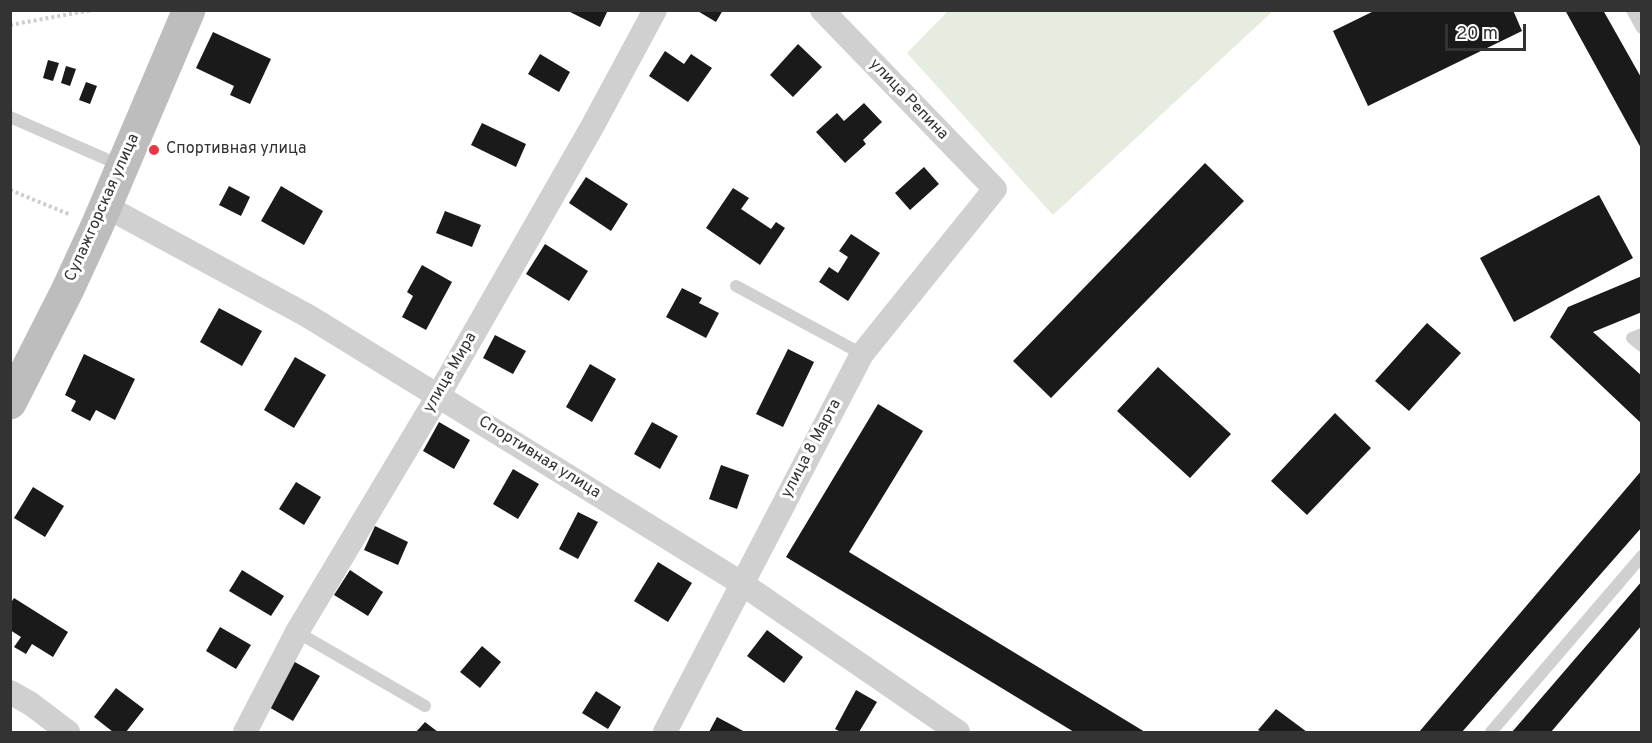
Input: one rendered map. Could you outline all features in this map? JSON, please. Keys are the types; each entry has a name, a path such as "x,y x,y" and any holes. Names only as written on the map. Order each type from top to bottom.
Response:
{"main road":[{"name":"Сулажгорская улица","path":"10,403 67,291 123,167 189,10"}],"street":[{"name":"улица Мира","path":"245,732 297,632 438,396 592,127 655,10"},
{"name":"улица Репина","path":"822,10 995,189"},
{"name":"улица 8 Марта","path":"665,732 862,354 995,189"},
{"name":"Спортивная улица","path":"101,216 308,316 741,583 958,732"},
{"path":"10,692 31,704 68,732"}],"lane":[{"path":"1632,10 1641,28"},
{"path":"10,117 123,167"},
{"path":"736,286 862,354"},
{"path":"1641,334 1632,338 1641,346"},
{"path":"1491,732 1641,556"},
{"path":"297,632 425,706"}],"path":[{"path":"10,25 92,10"},
{"path":"10,190 101,216"}],"shaded area":[{"path":"948,11 1273,11 1053,215 907,53"}],"building":[{"path":"566,10 608,10 600,27"},
{"path":"696,10 723,10 716,22"},
{"path":"1376,10 1513,10 1522,31 1368,106 1333,31"},
{"path":"1565,10 1603,10 1642,79 1642,150"},
{"path":"213,32 271,59 250,104 230,95 234,86 196,68"},
{"path":"798,44 822,67 793,97 770,75"},
{"path":"665,51 684,64 691,54 712,68 688,102 649,76"},
{"path":"540,54 570,72 559,92 528,74"},
{"path":"48,60 59,63 53,81 43,78"},
{"path":"66,66 76,69 70,86 61,83"},
{"path":"86,82 97,86 90,104 79,100"},
{"path":"864,103 882,122 863,140 866,144 845,163 816,132 837,113 844,121"},
{"path":"482,123 526,144 516,167 471,145"},
{"path":"1205,163 1244,201 1051,398 1013,361"},
{"path":"924,167 939,184 910,210 895,193"},
{"path":"586,177 628,204 611,231 569,203"},
{"path":"229,186 250,197 241,216 219,205"},
{"path":"281,186 323,211 304,245 261,221"},
{"path":"733,188 749,198 741,209 771,229 776,222 785,228 760,265 706,228"},
{"path":"1599,195 1633,258 1514,322 1480,258"},
{"path":"445,211 481,225 472,247 436,233"},
{"path":"851,234 880,253 848,301 819,282 829,267 838,273 848,257 839,251"},
{"path":"545,244 588,271 569,301 526,274"},
{"path":"422,265 452,282 426,330 402,317 413,296 407,292"},
{"path":"1642,276 1642,312 1593,332 1642,376 1642,424 1550,337 1568,307"},
{"path":"682,288 702,298 699,303 719,313 706,338 666,317"},
{"path":"219,308 262,331 242,366 200,342"},
{"path":"1427,323 1461,353 1409,411 1375,381"},
{"path":"495,335 526,351 513,374 483,358"},
{"path":"788,349 814,362 783,427 756,414"},
{"path":"84,354 135,379 115,420 96,410 90,421 71,411 76,401 65,395"},
{"path":"295,357 326,375 294,428 264,410"},
{"path":"590,364 616,379 592,422 566,407"},
{"path":"1158,367 1231,434 1190,478 1117,411"},
{"path":"878,404 923,431 849,552 1145,732 1074,732 786,557"},
{"path":"1335,413 1371,448 1307,515 1271,481"},
{"path":"439,422 470,440 454,469 423,451"},
{"path":"652,422 678,436 660,469 634,454"},
{"path":"721,465 749,475 737,509 709,499"},
{"path":"513,469 539,484 518,519 493,504"},
{"path":"1642,470 1642,527 1462,732 1419,732"},
{"path":"296,482 321,497 304,525 279,509"},
{"path":"33,487 64,506 45,537 14,518"},
{"path":"578,512 598,522 578,559 559,549"},
{"path":"375,526 408,542 398,565 364,550"},
{"path":"658,562 692,583 668,622 634,601"},
{"path":"242,570 284,596 271,616 229,591"},
{"path":"350,570 383,592 368,616 334,595"},
{"path":"1642,581 1642,625 1551,732 1512,732"},
{"path":"14,598 68,632 53,657 32,644 26,654 14,647 21,637 10,630 10,604"},
{"path":"220,627 251,645 236,669 206,651"},
{"path":"767,630 803,657 784,683 747,656"},
{"path":"482,646 501,662 480,688 460,672"},
{"path":"293,661 320,676 293,721 267,706"},
{"path":"116,688 144,709 126,732 113,732 94,717"},
{"path":"856,690 877,702 859,732 841,732 835,729"},
{"path":"596,691 621,707 608,729 582,713"},
{"path":"1276,709 1307,732 1262,732 1258,730"},
{"path":"717,717 745,732 709,732"},
{"path":"425,722 438,732 416,732"}],"place":[{"name":"Спортивная улица","path":"154,150"}]}
